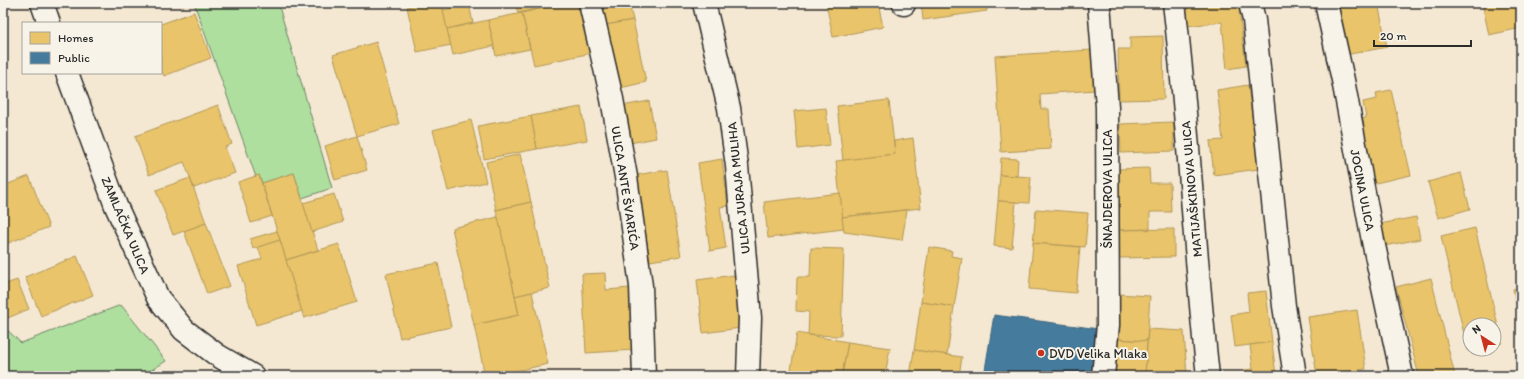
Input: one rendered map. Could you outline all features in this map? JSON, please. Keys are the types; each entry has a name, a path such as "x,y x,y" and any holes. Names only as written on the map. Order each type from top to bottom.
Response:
{"street":[{"path":"42,3 49,22"},
{"name":"ULICA ANTE ŠVARIĆA","path":"590,3 612,99 626,177 641,286 644,376"},
{"name":"ULICA JURAJA MULIHA","path":"704,3 729,108 737,166 750,318 748,376"},
{"name":"ŠNAJDEROVA ULICA","path":"1099,3 1107,107 1108,325 1103,376"},
{"name":"MATIJAŠKINOVA ULICA","path":"1174,3 1208,376"},
{"path":"1250,3 1254,20 1284,306 1294,376"},
{"name":"JOCINA ULICA","path":"1326,3 1343,80 1373,241 1402,376"},
{"name":"ZAMLAČKA ULICA","path":"67,74 116,206 158,298 184,330 217,355 253,376"}],"green space":[{"path":"194,3 278,3 332,188 302,198 294,173 262,183 259,175 256,177"},
{"path":"121,305 166,361 142,376 3,376 3,326 21,343"}],"building: Homes":[{"path":"423,3 442,3 451,45 417,52 407,7"},
{"path":"515,3 564,3 518,13"},
{"path":"564,3 580,3 592,53 534,65 522,13"},
{"path":"601,3 629,3 633,20 606,25"},
{"path":"826,3 878,3 883,27 833,37"},
{"path":"921,3 986,3 987,11 923,20"},
{"path":"1183,3 1238,3 1246,66 1227,69 1222,22 1186,26"},
{"path":"1335,3 1378,3 1387,47 1345,55"},
{"path":"1482,3 1521,3 1521,28 1489,35"},
{"path":"469,4 473,23 447,29 443,10"},
{"path":"194,12 211,58 164,76 162,71 162,24"},
{"path":"522,13 530,49 496,56 488,20"},
{"path":"488,20 494,46 453,55 447,29"},
{"path":"633,20 646,82 620,88 606,25"},
{"path":"1163,36 1164,99 1119,100 1118,49 1130,49 1130,37"},
{"path":"376,42 399,124 357,136 333,55"},
{"path":"1092,50 1095,90 1040,94 1041,109 1049,109 1051,149 1001,152 995,56"},
{"path":"1248,85 1259,169 1214,175 1210,141 1223,140 1217,90"},
{"path":"1391,90 1411,175 1371,184 1357,120 1366,118 1363,102 1377,99 1376,93"},
{"path":"889,100 895,154 843,161 837,106"},
{"path":"649,101 656,138 630,143 622,106"},
{"path":"218,105 232,144 225,147 235,173 194,188 184,162 149,175 135,136"},
{"path":"581,107 587,140 537,149 531,116"},
{"path":"826,108 830,145 798,149 794,111"},
{"path":"531,116 537,149 484,159 478,126"},
{"path":"471,120 486,182 448,191 433,130"},
{"path":"1174,122 1174,151 1121,153 1120,124"},
{"path":"357,136 367,170 335,180 325,146"},
{"path":"913,138 921,208 842,217 836,161 895,154 894,141"},
{"path":"520,154 531,202 496,210 486,162"},
{"path":"1001,158 1018,159 1017,176 1000,175"},
{"path":"722,159 728,206 720,207 726,248 710,251 698,163"},
{"path":"1149,168 1150,183 1170,183 1171,212 1150,212 1150,229 1119,230 1118,169"},
{"path":"667,170 681,256 650,261 636,175"},
{"path":"294,173 318,250 286,260 262,183"},
{"path":"1461,173 1470,209 1438,218 1428,182"},
{"path":"259,175 272,216 251,223 238,182"},
{"path":"1000,175 1031,177 1029,203 998,201"},
{"path":"29,176 49,227 3,245 3,186"},
{"path":"190,178 206,223 173,235 156,190"},
{"path":"840,193 844,229 768,238 764,202"},
{"path":"334,194 343,222 312,232 303,203"},
{"path":"998,201 1016,202 1012,248 994,246"},
{"path":"531,202 550,288 515,296 496,210"},
{"path":"1036,209 1088,213 1085,247 1033,243"},
{"path":"907,210 902,240 844,232 842,217"},
{"path":"498,217 519,315 474,325 452,228"},
{"path":"1416,217 1420,239 1384,246 1380,224"},
{"path":"206,223 230,286 207,294 184,231"},
{"path":"1475,228 1496,317 1462,317 1462,325 1441,236"},
{"path":"1174,229 1174,257 1119,258 1119,230"},
{"path":"277,231 280,240 253,249 250,239"},
{"path":"280,240 302,311 256,325 238,266 262,259 258,247"},
{"path":"1033,243 1080,247 1076,293 1029,289"},
{"path":"339,244 357,302 304,318 286,260"},
{"path":"929,247 952,251 951,256 962,258 954,307 921,302"},
{"path":"811,248 844,249 841,336 808,335 809,312 796,311 797,277 810,277"},
{"path":"77,256 93,295 41,316 25,277"},
{"path":"438,263 451,327 400,338 386,274"},
{"path":"605,273 606,290 630,288 634,350 586,353 582,274"},
{"path":"735,275 741,328 703,333 697,280"},
{"path":"1431,278 1455,376 1419,376 1396,287"},
{"path":"17,280 29,309 3,320 3,285"},
{"path":"1521,286 1521,314 1519,315 1513,289"},
{"path":"1266,291 1272,342 1235,347 1231,315 1249,312 1247,293"},
{"path":"532,292 548,364 493,376 485,376 474,325 519,315 515,296"},
{"path":"1119,294 1150,296 1147,341 1116,339"},
{"path":"921,302 954,307 947,355 914,350"},
{"path":"1357,310 1366,369 1317,376 1308,317"},
{"path":"1148,329 1184,331 1187,376 1145,376"},
{"path":"797,333 848,342 842,376 790,376"},
{"path":"1116,339 1147,341 1145,376 1114,376"},
{"path":"848,342 890,348 885,376 842,376"},
{"path":"1272,342 1276,376 1245,376 1244,370 1253,369 1250,345"},
{"path":"914,350 962,357 959,376 910,376"}],"building: Public":[{"name":"DVD Velika Mlaka","path":"994,315 1099,329 1091,376 984,376"}],"place":[{"name":"DVD Velika Mlaka","path":"1041,353"}]}
